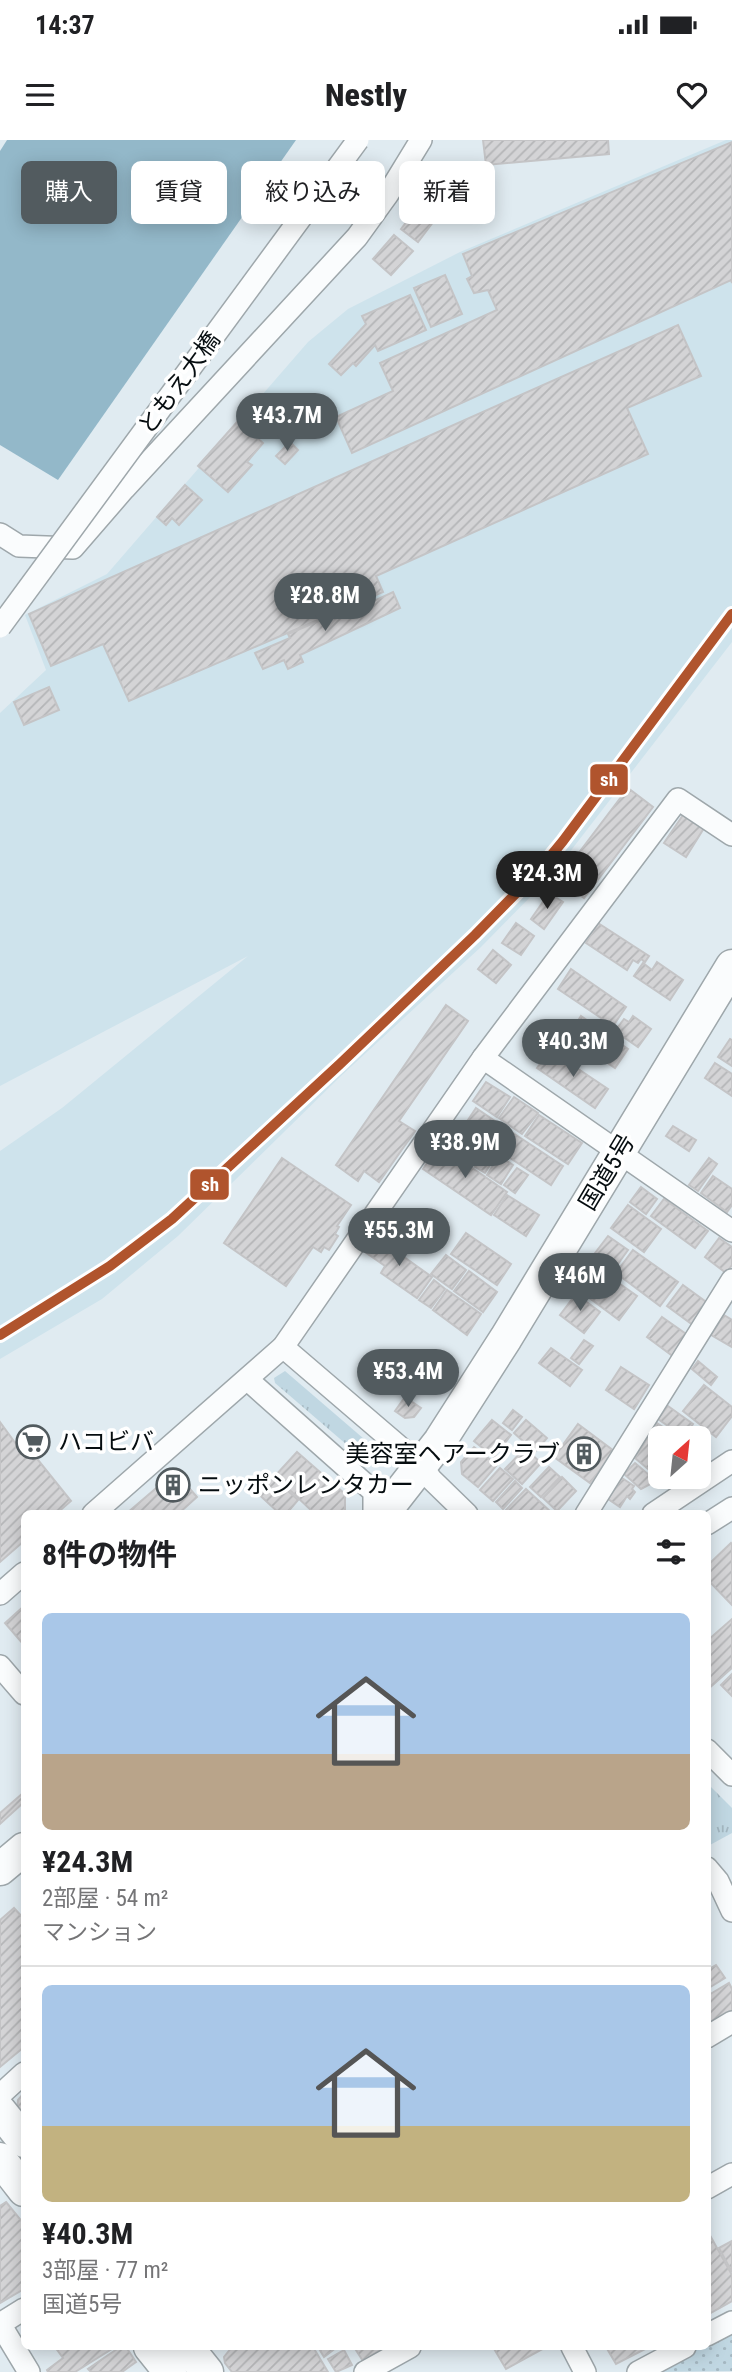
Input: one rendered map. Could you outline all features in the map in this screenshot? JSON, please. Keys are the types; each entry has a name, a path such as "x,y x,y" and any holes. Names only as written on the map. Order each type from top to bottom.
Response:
{"highway":[{"name":"国道5号","path":"386,1510 422,1466 506,1338 732,966"},
{"path":"0,1870 21,1852"},
{"path":"0,2111 21,2137"},
{"path":"0,2159 21,2186"},
{"path":"161,2350 191,2358"}],"street":[{"name":"ともえ大橋","path":"0,627 358,140"},
{"path":"0,534 19,546 74,548 124,489 357,237 388,194 421,140"},
{"path":"102,1510 283,1347 483,1058 678,799 732,835"},
{"path":"483,1058 732,1231"},
{"path":"588,1510 732,1280"},
{"path":"283,1347 422,1466 431,1479 463,1510"},
{"path":"248,1380 374,1492 374,1510"},
{"path":"659,1510 732,1461"},
{"path":"711,1521 732,1508"},
{"path":"0,1594 21,1576"},
{"path":"0,1665 21,1690"},
{"path":"711,1754 732,1775"},
{"path":"716,1877 732,1912"},
{"path":"711,2035 732,2022"},
{"path":"0,2095 21,2076"},
{"path":"711,2186 732,2174"},
{"path":"21,2311 0,2324 29,2372"},
{"path":"711,2333 732,2322"},
{"path":"365,2372 405,2350"},
{"path":"574,2350 585,2372"},
{"path":"638,2372 679,2350"}],"shaded area":[{"path":"7,140 296,140 281,161 241,161 241,219 58,480 0,445 0,151"},
{"path":"726,140 732,140 732,642 552,875 481,947 342,1075 178,1236 102,1299 0,1359 0,1151 62,1108 248,956 0,1086 0,713 46,670 25,615 107,574 308,342 348,309 460,252"}],"green space":[{"path":"285,1371 378,1451 368,1463 275,1383 274,1378"},
{"path":"711,1787 732,1808 732,1833 711,1844"},
{"path":"732,2329 732,2371 653,2372 693,2350 711,2350 711,2341"}],"building":[{"path":"483,140 608,140 609,154 495,164 495,161 486,161"},
{"path":"732,142 732,283 731,280 352,453 336,417 393,391 380,363 497,310 488,290 474,293 467,279 472,276 463,254"},
{"path":"405,224 432,224 418,242 401,229"},
{"path":"394,235 413,251 391,275 373,259"},
{"path":"445,275 462,314 431,327 414,288"},
{"path":"410,295 426,330 378,351 375,345 356,366 353,363 341,375 329,364 366,324 362,316"},
{"path":"678,325 701,376 627,408 648,454 376,576 383,592 129,701 103,644 51,666 29,614"},
{"path":"238,421 263,443 247,462 252,465 228,492 198,466"},
{"path":"290,442 298,450 285,464 276,456"},
{"path":"185,485 202,500 179,525 172,518 166,525 157,517"},
{"path":"393,592 400,608 300,655 303,662 288,669 284,660 263,669 255,653 290,638 288,634 333,615 335,619"},
{"path":"49,687 59,710 24,725 14,702"},
{"path":"628,788 653,807 584,898 559,879"},
{"path":"683,815 704,828 686,857 664,843"},
{"path":"549,893 563,902 544,929 531,919"},
{"path":"516,923 534,936 521,955 502,943"},
{"path":"598,923 649,956 645,962 641,959 638,963 633,960 627,970 586,943"},
{"path":"493,950 511,965 496,983 478,969"},
{"path":"657,962 683,980 670,1000 634,976 643,963 652,970"},
{"path":"571,969 626,1007 613,1026 558,989"},
{"path":"446,1005 468,1021 399,1121 415,1131 379,1182 364,1171 358,1181 336,1165"},
{"path":"581,1016 628,1049 615,1068 568,1036"},
{"path":"633,1016 651,1029 638,1047 615,1031 624,1019 629,1022"},
{"path":"730,1039 732,1040 732,1066 718,1057"},
{"path":"550,1050 608,1089 595,1108 537,1068"},
{"path":"715,1063 732,1074 732,1096 705,1078"},
{"path":"486,1082 510,1097 497,1117 473,1101"},
{"path":"514,1097 538,1113 522,1134 499,1118"},
{"path":"476,1108 511,1132 498,1150 464,1126"},
{"path":"539,1115 582,1143 568,1164 525,1136"},
{"path":"454,1126 477,1141 465,1159 442,1143"},
{"path":"673,1126 696,1140 689,1151 666,1136"},
{"path":"513,1133 563,1166 551,1185 501,1152"},
{"path":"480,1143 497,1154 485,1173 475,1167 480,1158 474,1154"},
{"path":"439,1145 507,1192 491,1215 423,1169"},
{"path":"499,1156 513,1165 501,1184 487,1175"},
{"path":"282,1158 351,1205 337,1226 339,1227 335,1234 338,1236 329,1250 324,1247 321,1252 313,1247 286,1286 224,1243"},
{"path":"709,1158 717,1164 698,1191 689,1185"},
{"path":"517,1168 528,1175 515,1193 504,1185"},
{"path":"713,1176 732,1189 732,1205 727,1212 701,1193"},
{"path":"641,1187 657,1199 646,1214 630,1202"},
{"path":"507,1195 539,1215 526,1236 494,1215"},
{"path":"664,1199 708,1231 695,1248 651,1216"},
{"path":"628,1205 661,1229 644,1252 611,1228"},
{"path":"466,1233 511,1264 497,1285 451,1254"},
{"path":"608,1236 628,1250 612,1272 592,1257"},
{"path":"376,1237 432,1277 417,1298 381,1273 385,1266 365,1252"},
{"path":"719,1238 732,1247 732,1265 726,1273 705,1257"},
{"path":"633,1250 678,1282 660,1306 616,1273"},
{"path":"446,1255 466,1270 452,1289 431,1274"},
{"path":"593,1265 637,1296 619,1320 576,1288"},
{"path":"469,1271 497,1292 483,1312 454,1291"},
{"path":"434,1280 445,1289 431,1308 419,1300"},
{"path":"683,1285 709,1304 693,1325 667,1306"},
{"path":"447,1290 481,1314 467,1335 433,1310"},
{"path":"576,1294 600,1312 584,1333 560,1315"},
{"path":"724,1315 732,1320 732,1347 711,1335"},
{"path":"662,1317 689,1336 674,1357 647,1337"},
{"path":"584,1340 593,1346 579,1364 571,1358"},
{"path":"551,1348 582,1370 570,1386 539,1363"},
{"path":"698,1361 717,1377 711,1385 692,1369"},
{"path":"621,1367 649,1385 634,1409 606,1390"},
{"path":"704,1385 732,1407 732,1416 716,1437 711,1433 711,1426 702,1426 683,1411"},
{"path":"405,1397 421,1408 414,1417 405,1418 395,1411"},
{"path":"668,1406 693,1424 668,1426 658,1419"},
{"path":"513,1410 522,1417 512,1430 503,1423"},
{"path":"492,1420 511,1435 494,1457 474,1441"},
{"path":"526,1420 547,1438 535,1452 514,1433"},
{"path":"0,1422 24,1455 30,1450 71,1501 61,1510 21,1510 21,1544 0,1562"},
{"name":"美容室ヘアークラブ","path":"578,1424 614,1451 590,1483 554,1457"},
{"path":"648,1437 648,1469 635,1458"},
{"path":"474,1447 497,1465 478,1487 462,1474 461,1462"},
{"path":"525,1448 541,1463 522,1484 505,1469"},
{"path":"297,1452 345,1494 345,1510 311,1510 275,1476"},
{"path":"635,1463 648,1474 648,1485 641,1489 624,1474"},
{"path":"549,1467 560,1477 541,1497 530,1487"},
{"path":"500,1468 513,1479 493,1501 480,1490"},
{"path":"266,1471 298,1500 289,1510 276,1510 251,1487"},
{"name":"ニッポンレンタカー","path":"175,1472 197,1497 182,1510 131,1510"},
{"path":"562,1477 576,1491 558,1510 543,1498"},
{"path":"622,1478 634,1486 632,1489 635,1492 630,1499 627,1496 620,1507 608,1499"},
{"path":"515,1481 522,1488 503,1509 496,1502"},
{"path":"526,1489 549,1510 506,1510"},
{"path":"732,1544 732,1605 711,1583 711,1562"},
{"path":"21,1609 21,1642 5,1623"},
{"path":"732,1619 732,1668 711,1686 711,1637"},
{"path":"732,1674 732,1696 721,1685"},
{"path":"21,1795 21,1805 0,1824 0,1813"},
{"path":"14,1908 21,1916 21,2050 0,2067 0,1920"},
{"path":"716,1965 725,1978 711,1987 711,1968"},
{"path":"729,1983 732,1989 732,2010 711,2023 711,1994"},
{"path":"21,2096 21,2116 17,2111"},
{"path":"6,2202 21,2220 21,2291 0,2303 0,2206"},
{"path":"711,2237 732,2275 732,2301 711,2313"},
{"path":"732,2241 732,2272 719,2248"},
{"path":"57,2350 110,2350 75,2372 48,2372 47,2370 63,2358"},
{"path":"116,2350 128,2350 136,2362 122,2372 91,2372 88,2369"},
{"path":"230,2350 315,2350 328,2372 232,2372 224,2357"},
{"path":"320,2350 333,2350 324,2357"},
{"path":"344,2350 352,2365 336,2372 328,2359"},
{"path":"356,2350 380,2350 363,2361"},
{"path":"495,2350 541,2350 506,2369"},
{"path":"608,2350 643,2350 616,2364"}],"transit line":[{"name":"sh","path":"0,1335 110,1266 172,1219 475,935 540,869 563,841 732,614"}],"place":[{"name":"ハコビバ","path":"33,1442"},
{"name":"美容室ヘアークラブ","path":"584,1454"},
{"name":"ニッポンレンタカー","path":"173,1485"}]}
